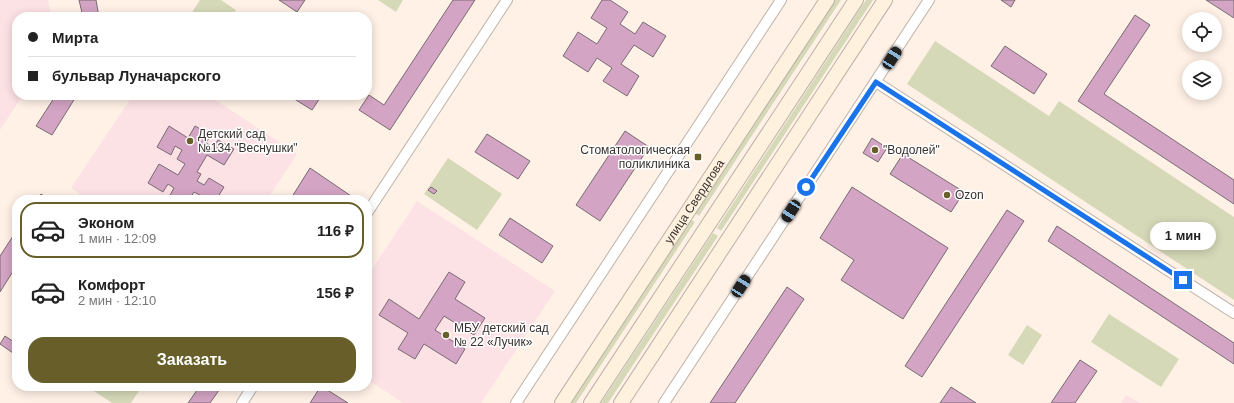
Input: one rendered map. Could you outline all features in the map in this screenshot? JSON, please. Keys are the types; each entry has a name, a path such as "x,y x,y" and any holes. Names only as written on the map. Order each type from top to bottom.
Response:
{"main road":[{"name":"улица Свердлова","path":"562,403 827,0"},
{"name":"улица Свердлова","path":"591,403 856,0"},
{"path":"621,403 885,0"}],"street":[{"path":"372,205 507,0"},
{"path":"516,403 781,0"},
{"path":"664,403 929,0"},
{"path":"876,82 1234,313"},
{"path":"242,403 250,391"}],"shaded area":[{"path":"0,0 48,0 50,12 12,12 12,100 20,100 0,130"},
{"name":"Детский сад №134 \"Веснушки\"","path":"130,100 216,100 297,154 270,195 82,195 71,188"},
{"name":"МБУ детский сад № 22 «Лучик»","path":"417,201 555,291 481,403 403,403 372,382 372,269"},
{"path":"1126,395 1140,403 1121,403"}],"green space":[{"path":"200,0 221,0 236,10 235,12 192,12"},
{"path":"378,0 403,0 396,12"},
{"path":"834,0 841,0 699,216 694,212"},
{"path":"866,0 873,0 721,231 717,228"},
{"path":"935,41 1049,116 1059,101 1234,217 1234,300 907,84"},
{"path":"448,158 502,194 477,230 424,194"},
{"path":"690,219 695,222 576,403 569,403"},
{"path":"713,233 718,236 608,403 601,403"},
{"path":"1109,314 1179,359 1161,387 1091,342"},
{"path":"1027,325 1042,335 1023,365 1008,355"},
{"path":"94,391 139,391 131,403 112,403"}],"building":[{"path":"79,0 96,0 98,12 82,12"},
{"path":"279,0 305,0 297,12"},
{"path":"453,0 475,0 390,130 359,110 366,100 372,100 372,97 384,105"},
{"path":"602,0 610,0 628,12 620,24 635,34 643,22 666,36 653,57 634,45 621,64 639,76 627,96 603,81 612,68 597,58 588,72 563,56 578,32 597,44 607,28 591,18"},
{"path":"1001,0 1015,0 1011,7"},
{"path":"1206,0 1234,0 1234,18"},
{"path":"1135,15 1150,25 1104,94 1234,180 1234,204 1078,101"},
{"path":"1005,46 1047,74 1034,94 991,66"},
{"path":"53,100 74,100 52,135 36,126"},
{"path":"296,100 319,100 312,110"},
{"name":"Детский сад №134 \"Веснушки\"","path":"169,126 188,138 195,126 211,135 206,143 213,147 218,140 234,149 224,165 207,155 197,172 201,174 197,181 204,185 209,178 224,187 219,195 200,195 194,192 192,195 170,195 174,188 168,184 163,192 148,183 159,164 178,175 185,164 177,159 182,150 175,146 171,155 157,147"},
{"path":"625,131 649,147 600,221 576,205"},
{"path":"487,134 530,161 518,179 475,152"},
{"name":"\"Водолей\"","path":"872,138 887,148 878,162 863,153"},
{"path":"903,154 964,192 951,212 890,174"},
{"path":"310,168 350,195 293,195"},
{"path":"431,187 437,191 434,194 428,190"},
{"path":"852,187 948,248 903,319 841,280 854,260 820,238"},
{"path":"1007,210 1024,221 922,377 905,366"},
{"path":"510,218 553,246 542,263 499,235"},
{"path":"1057,226 1234,343 1234,364 1048,241"},
{"path":"12,238 12,273 0,292 0,256"},
{"path":"449,272 465,282 455,299 485,318 474,335 444,316 435,330 465,349 456,364 424,344 415,359 398,349 408,333 379,315 389,299 419,319"},
{"path":"787,287 804,299 735,403 710,403"},
{"path":"5,336 12,341 12,352 0,344"},
{"path":"1080,360 1097,371 1075,403 1051,403"},
{"path":"951,387 976,403 940,403"},
{"path":"196,391 218,391 210,403 188,403"},
{"path":"318,391 329,391 348,403 310,403"}],"place":[{"name":"Детский сад №134 \"Веснушки\"","path":"190,141"},
{"name":"\"Водолей\"","path":"875,150"},
{"name":"Стоматологическая поликлиника","path":"698,157"},
{"name":"Ozon","path":"947,195"},
{"name":"МБУ детский сад № 22 «Лучик»","path":"446,335"}],"route":[{"path":"806,187 876,82 1183,280"}]}
